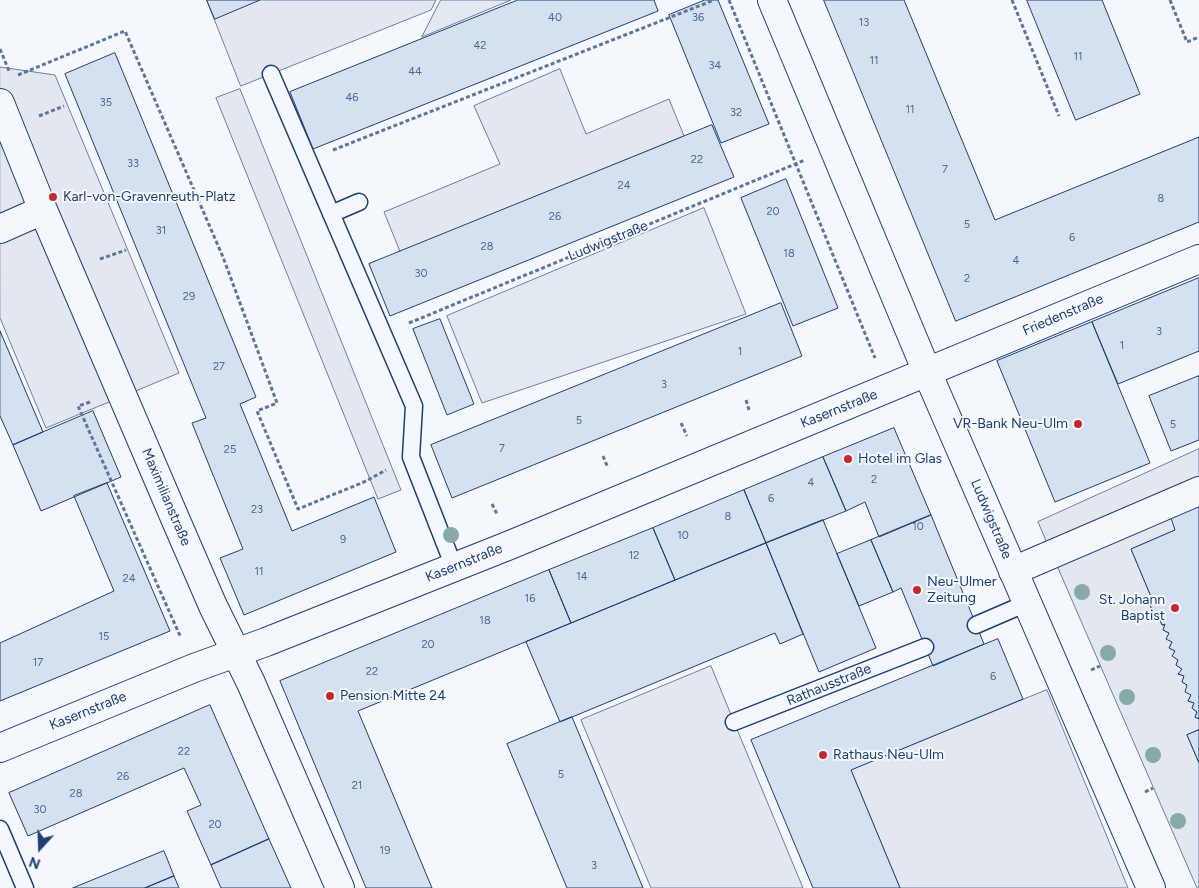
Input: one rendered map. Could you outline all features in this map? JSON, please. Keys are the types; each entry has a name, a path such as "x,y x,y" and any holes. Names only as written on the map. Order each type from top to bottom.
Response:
{"street":[{"name":"Ludwigstraße","path":"772,0 927,372 1150,888"},
{"name":"Maximilianstraße","path":"0,103 43,210 213,606 237,653 340,888"},
{"path":"0,229 43,210"},
{"name":"Friedenstraße","path":"927,372 1199,259"},
{"name":"Kasernstraße","path":"0,748 185,671 237,653 454,567 927,372"},
{"path":"1013,571 1199,491"}],"lane":[{"path":"271,74 414,406 411,457 454,567"},
{"path":"331,214 360,202"},
{"path":"976,625 1027,603"},
{"name":"Rathausstraße","path":"734,722 925,647"},
{"path":"0,829 25,888"}],"path":[{"path":"308,160 714,0"},
{"path":"729,0 887,389"},
{"path":"1012,0 1059,116"},
{"path":"1170,0 1187,42 1198,39"},
{"path":"0,49 12,78 125,31 223,257 277,403 257,411 298,509 364,482 411,457"},
{"path":"38,117 64,106"},
{"name":"Ludwigstraße","path":"383,334 834,149"},
{"path":"95,260 126,250"},
{"path":"82,416 112,481"}],"shaded area":[{"path":"207,0 436,0 431,10 241,86"},
{"path":"441,0 511,0 422,37"},
{"name":"Karl-von-Gravenreuth-Platz","path":"0,67 55,75 179,373 46,428 0,318"},
{"path":"560,69 586,134 669,99 684,136 401,254 384,212 500,164 474,106"},
{"path":"240,89 401,490 378,499 216,98"},
{"path":"704,208 746,314 482,403 447,316"},
{"path":"1199,449 1199,498 1175,530 1131,549 1152,599 1148,601 1155,616 1158,615 1162,625 1165,625 1163,630 1169,633 1167,639 1172,642 1169,648 1175,651 1173,656 1178,660 1176,665 1182,669 1179,674 1184,676 1182,682 1187,685 1191,695 1188,701 1194,703 1192,708 1197,712 1195,717 1199,719 1199,730 1187,735 1199,763 1199,888 1197,888 1038,522"},
{"path":"711,666 803,888 651,888 581,720"},
{"path":"1047,690 1128,888 900,888 851,770"}],"building":[{"path":"207,0 260,0 215,19"},
{"path":"518,0 654,0 658,11 313,149 290,92"},
{"path":"705,0 718,0 769,124 721,143 669,15"},
{"path":"824,0 904,0 995,220 1199,137 1199,222 956,321"},
{"path":"1027,0 1102,0 1140,94 1076,120"},
{"path":"115,53 256,397 240,404 292,531 374,497 396,552 244,615 220,558 243,549 192,423 206,418 65,74"},
{"path":"712,125 734,177 390,316 369,264"},
{"path":"786,179 838,308 793,326 741,198"},
{"path":"1199,278 1199,351 1118,384 1092,322"},
{"path":"781,303 802,356 452,498 431,445"},
{"path":"440,319 474,404 447,415 413,329"},
{"name":"VR-Bank Neu-Ulm","path":"1092,322 1150,463 1055,502 997,361"},
{"path":"0,331 43,432 13,445 0,416"},
{"path":"1199,376 1199,440 1171,451 1149,396"},
{"path":"93,411 121,477 41,511 13,445"},
{"path":"894,428 931,515 879,537 865,502 846,511 823,457"},
{"path":"823,457 846,511 766,543 744,490"},
{"path":"107,483 170,631 0,701 0,643 114,591 74,496"},
{"path":"744,490 766,543 675,580 653,528"},
{"name":"St. Johann Baptist","path":"1199,498 1199,719 1195,717 1197,712 1192,708 1194,703 1188,701 1191,695 1185,692 1187,685 1182,682 1184,676 1178,674 1182,669 1176,665 1178,660 1172,656 1175,651 1169,648 1172,642 1166,639 1169,633 1163,630 1165,624 1162,625 1158,615 1155,616 1148,601 1152,599 1131,549 1175,530 1171,518"},
{"path":"931,515 984,644 933,666 901,588 893,592 871,540"},
{"path":"823,520 876,648 819,672 766,543"},
{"path":"653,528 675,580 571,623 549,570"},
{"path":"871,540 893,592 859,606 837,554"},
{"path":"766,543 803,634 780,644 775,633 560,722 526,642"},
{"path":"549,570 571,623 358,711 432,888 366,888 280,681"},
{"name":"Rathaus Neu-Ulm","path":"998,639 1023,699 851,770 900,888 813,888 751,740"},
{"path":"210,705 269,839 211,865 187,811 201,805 184,768 28,836 9,793"},
{"path":"572,717 643,888 567,888 507,744"},
{"path":"1199,730 1199,763 1187,735"},
{"path":"269,839 291,888 221,888 211,865"},
{"path":"164,851 174,876 145,888 73,888"},
{"path":"174,876 179,888 145,888"}],"place":[{"name":"Karl-von-Gravenreuth-Platz","path":"53,197"},
{"name":"VR-Bank Neu-Ulm","path":"1078,424"},
{"name":"Hotel im Glas","path":"848,459"},
{"name":"Neu-Ulmer Zeitung","path":"917,590"},
{"name":"St. Johann Baptist","path":"1175,608"},
{"name":"Pension Mitte 24","path":"330,696"},
{"name":"Rathaus Neu-Ulm","path":"823,755"}]}
